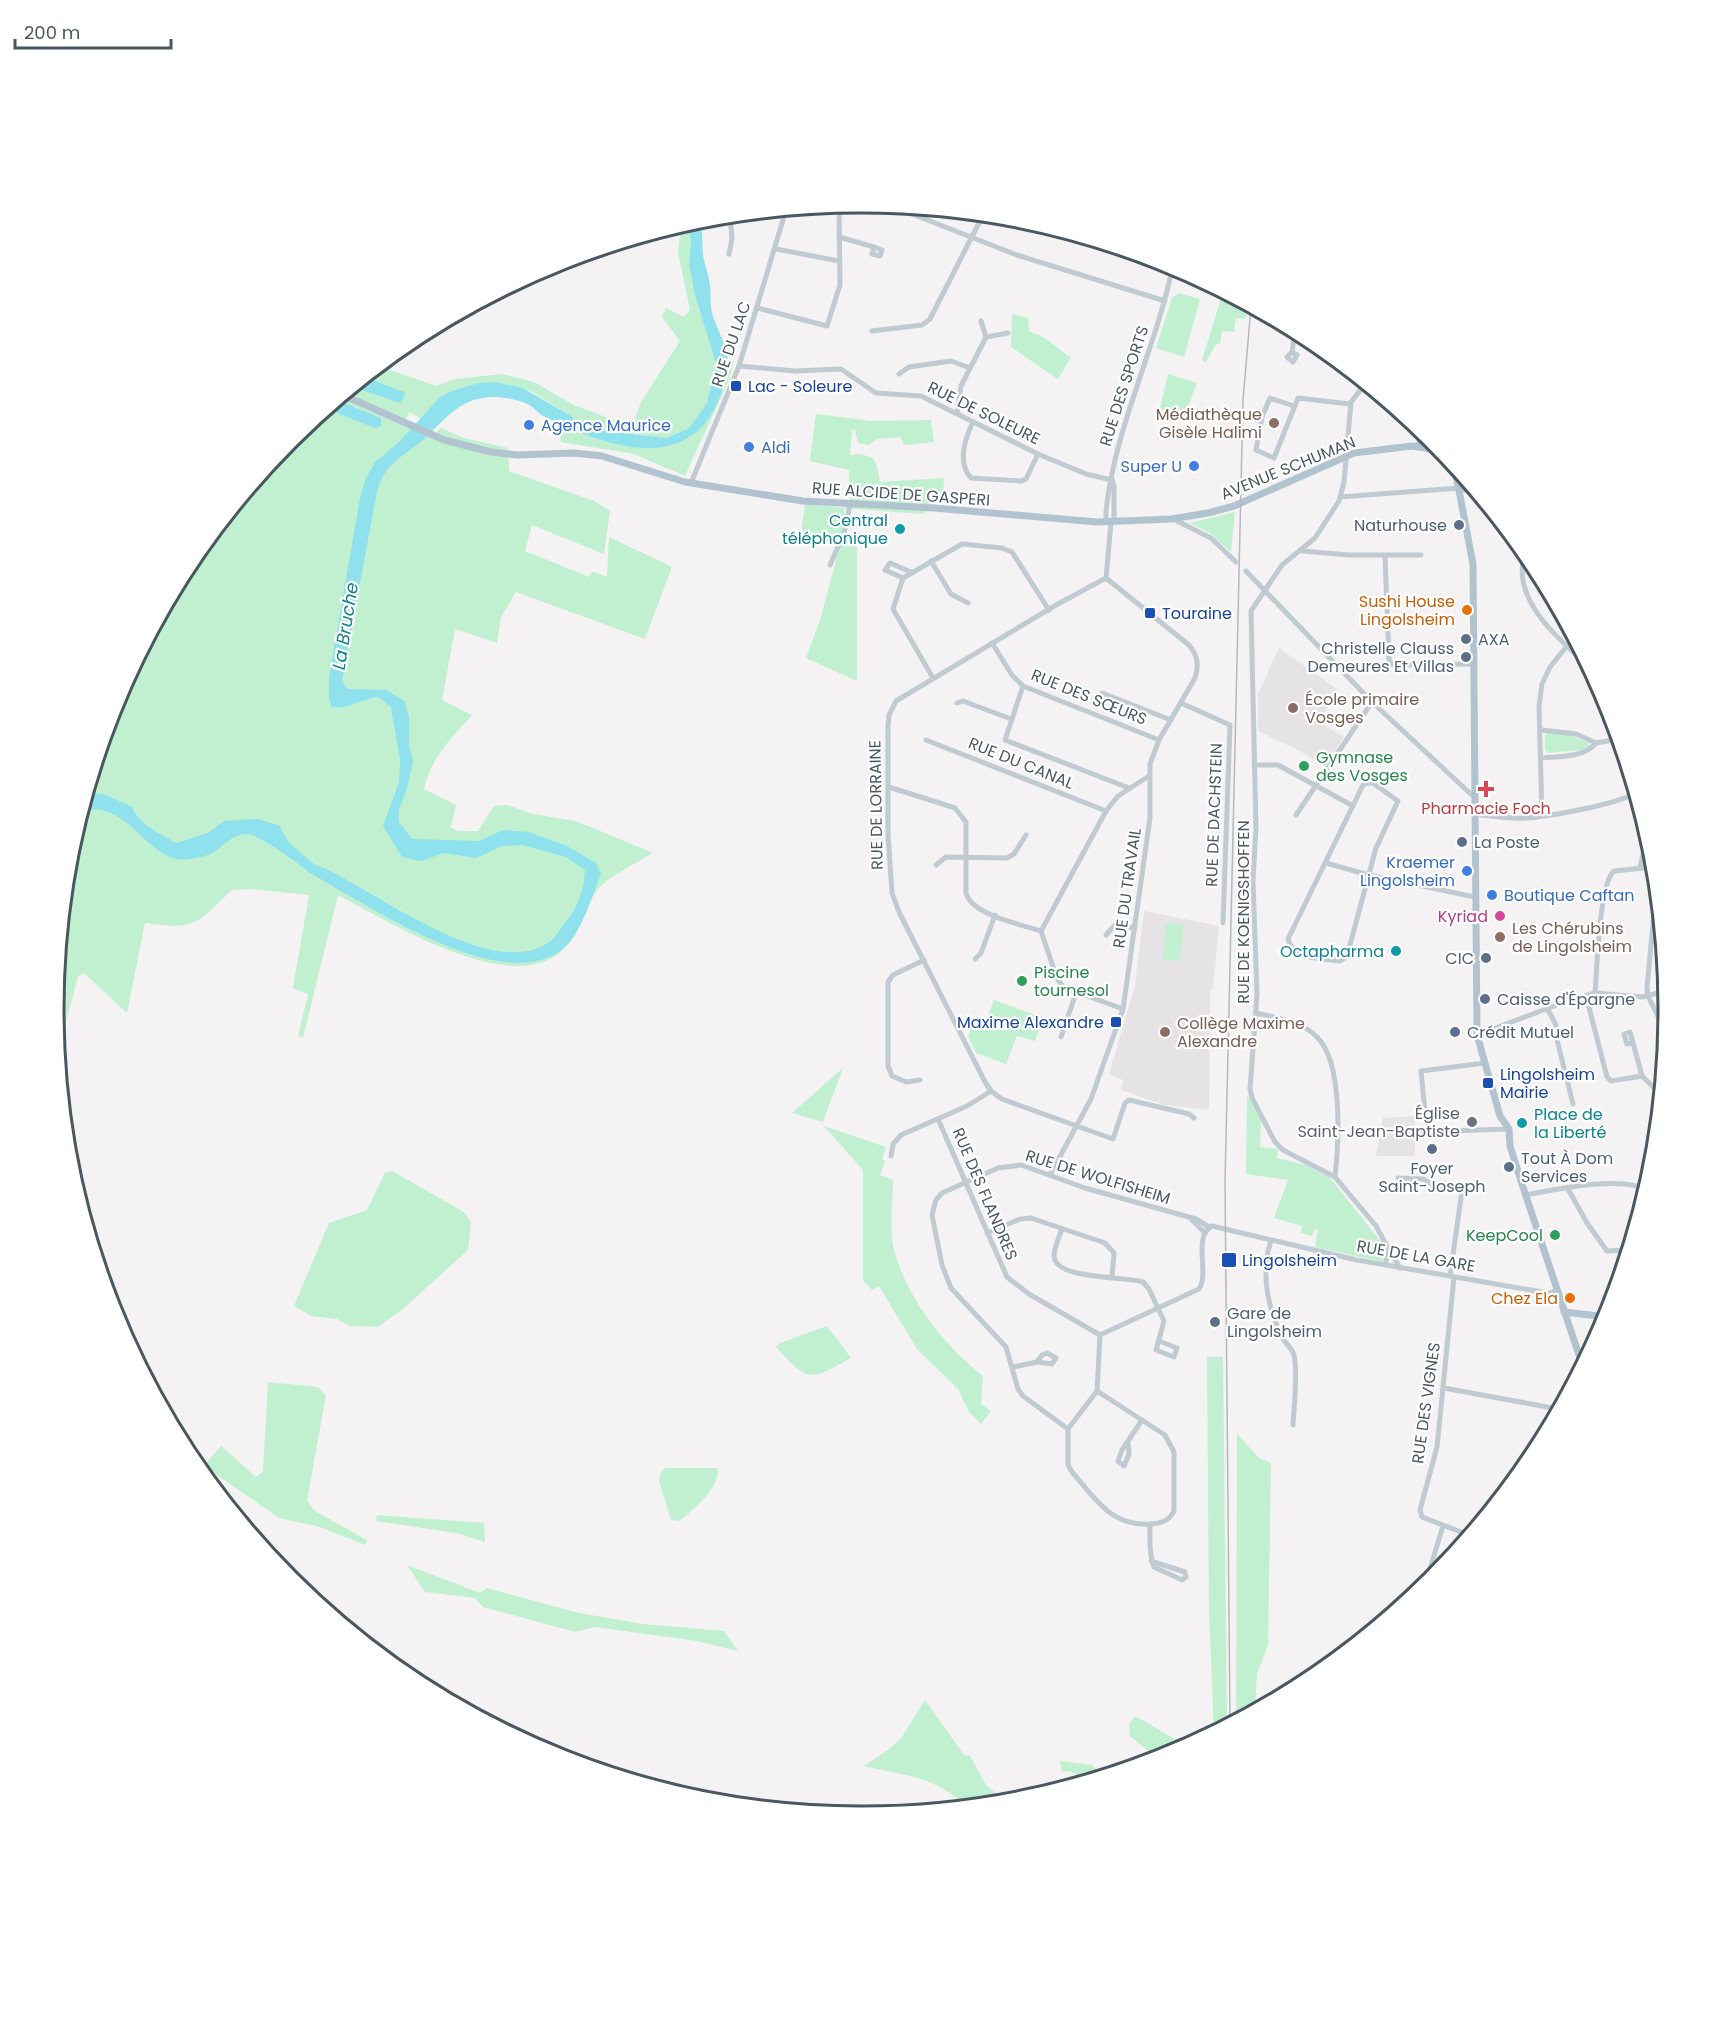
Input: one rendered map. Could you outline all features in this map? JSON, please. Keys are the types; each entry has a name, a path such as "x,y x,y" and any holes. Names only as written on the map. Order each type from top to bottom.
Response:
{"main road":[{"name":"RUE ALCIDE DE GASPERI","path":"351,398 439,438 509,455 574,453 609,457 691,483 850,505 934,508 1111,523"},
{"name":"AVENUE SCHUMAN","path":"1416,446 1422,444"},
{"name":"AVENUE SCHUMAN","path":"1111,523 1198,516 1234,506 1346,456 1375,449 1424,446"},
{"path":"1457,481 1473,556 1477,1035 1500,1116 1509,1129 1510,1146 1525,1195 1579,1354"},
{"path":"1564,1311 1596,1316"}],"street":[{"path":"758,308 827,326 840,285 839,214"},
{"path":"917,215 1017,255 1165,301"},
{"name":"RUE DU LAC","path":"691,483 740,366 784,217"},
{"path":"872,331 922,325 930,319 979,222"},
{"path":"729,254 732,238 731,224"},
{"path":"840,237 874,247"},
{"path":"776,249 839,261"},
{"name":"RUE DES SPORTS","path":"1111,523 1114,514 1112,480 1121,429 1165,301 1171,276"},
{"path":"957,413 961,386 986,337 981,321"},
{"path":"986,337 1008,333"},
{"path":"1292,352 1294,341"},
{"path":"899,374 909,367 951,361 970,368"},
{"name":"RUE DE SOLEURE","path":"740,366 795,371 841,369 876,393 921,396 1038,454 1086,474 1112,480"},
{"path":"1361,390 1351,403 1340,497 1458,484 1462,486"},
{"path":"1294,406 1270,398 1262,417 1256,450 1274,458 1298,398 1351,403"},
{"path":"973,422 963,441 966,473 971,478 1020,481 1026,479 1038,454"},
{"name":"RUE DE KOENIGSHOFFEN","path":"1340,497 1318,535 1302,552 1282,565 1263,590 1252,607 1250,618 1256,1013 1250,1089 1252,1098 1275,1142 1283,1150 1335,1177 1376,1226 1400,1268"},
{"path":"830,565 844,533 850,505"},
{"path":"1171,519 1211,538 1236,562"},
{"path":"1106,578 1111,523"},
{"path":"933,678 893,609 903,578 911,572 962,544 1002,548 1018,558 1049,610"},
{"path":"1302,552 1385,556 1421,555"},
{"path":"1385,556 1389,660 1393,665 1474,664"},
{"path":"931,561 951,594 968,603"},
{"path":"903,578 885,570 887,565 890,563 911,572"},
{"path":"1522,566 1521,577 1537,614 1571,650"},
{"path":"1246,571 1372,702 1474,797"},
{"name":"RUE DE LORRAINE","path":"991,1091 892,893 888,834 889,715 896,701 1106,578"},
{"name":"RUE DU TRAVAIL","path":"1050,1175 1078,1126 1095,1089 1123,1009 1150,818 1149,776 1159,740 1197,673 1195,651 1106,578"},
{"name":"RUE DES SŒURS","path":"992,643 1012,675 1023,686 1159,740"},
{"path":"1542,816 1539,775 1542,758 1542,730 1539,706 1542,684 1550,667 1567,646"},
{"path":"1023,686 1004,738 1129,788"},
{"path":"1102,693 1171,720"},
{"path":"957,703 963,701 1011,719"},
{"path":"1296,815 1372,702"},
{"name":"RUE DE DACHSTEIN","path":"1181,703 1230,725 1223,922"},
{"path":"1542,730 1576,734 1596,743 1610,740"},
{"name":"RUE DU CANAL","path":"926,740 1106,811"},
{"path":"1542,758 1580,754 1590,750 1596,743"},
{"path":"1254,765 1278,765 1353,806"},
{"path":"1123,1009 1064,987 1057,978 1043,943 1041,931 1106,811 1129,788 1149,776"},
{"path":"1373,783 1398,801 1376,848 1344,959 1297,954 1290,947 1288,939 1326,862 1363,785 1373,783"},
{"path":"889,787 955,808 962,814 966,822 968,900 978,909 1041,931"},
{"path":"1474,814 1524,818 1542,816 1615,801 1628,796"},
{"path":"936,865 946,857 1007,858 1014,854 1026,836"},
{"path":"1641,868 1643,858"},
{"path":"1326,862 1369,875 1475,897"},
{"path":"1595,993 1603,898 1609,876 1614,871 1644,868"},
{"path":"975,958 981,953 995,915"},
{"path":"1106,935 1115,925 1135,928"},
{"path":"1654,938 1648,996 1658,1016"},
{"path":"920,1080 906,1082 892,1076 888,1066 888,982 893,975 924,960"},
{"path":"1061,1037 1076,993"},
{"path":"1477,1035 1547,1008 1595,993 1648,996 1657,993"},
{"path":"1586,996 1607,1077 1611,1081 1619,1082 1642,1076"},
{"path":"1547,1008 1556,1024 1556,1036 1573,1104"},
{"path":"1256,1013 1301,1025 1317,1037 1333,1064 1336,1089 1335,1177"},
{"path":"1633,1043 1642,1076 1654,1088"},
{"path":"1425,1112 1421,1071 1485,1064"},
{"path":"891,1156 893,1144 901,1135 968,1107 991,1091 1002,1099 1113,1139 1125,1103 1129,1100 1189,1114 1194,1118"},
{"name":"RUE DES FLANDRES","path":"938,1119 1007,1277 1017,1287 1100,1335"},
{"path":"1420,1132 1509,1129"},
{"name":"RUE DE WOLFISHEIM","path":"1068,1429 1023,1396 1018,1389 1006,1347 951,1288 942,1265 933,1207 942,1193 998,1168 1021,1165 1085,1188 1189,1218 1209,1227"},
{"name":"RUE DES VIGNES","path":"1398,1178 1423,1179 1437,1187 1462,1191 1437,1447 1420,1510 1422,1517 1462,1533"},
{"path":"1525,1195 1610,1184 1637,1186"},
{"path":"1568,1189 1587,1223 1607,1251 1620,1250"},
{"path":"987,1233 1020,1219 1031,1218 1111,1247 1114,1253 1112,1277"},
{"name":"RUE DE WOLFISHEIM","path":"1189,1218 1204,1233"},
{"name":"RUE DE LA GARE","path":"1209,1227 1221,1226 1271,1241 1400,1268 1548,1293 1557,1291"},
{"path":"1097,1391 1165,1435 1174,1452 1174,1510 1171,1518 1150,1524 1120,1521 1111,1515 1068,1465 1068,1429 1097,1391 1100,1335 1201,1287 1204,1233 1209,1227"},
{"path":"1062,1229 1054,1258 1060,1268 1081,1275 1143,1282 1149,1288 1164,1326 1160,1341"},
{"path":"1271,1241 1266,1257 1266,1281 1275,1319 1284,1341 1294,1354 1293,1425"},
{"path":"1385,1265 1389,1250"},
{"path":"1013,1367 1037,1362"},
{"path":"1444,1388 1551,1408"},
{"path":"1128,1443 1142,1420"},
{"path":"1150,1524 1151,1561 1158,1571 1182,1580 1186,1577 1185,1572 1151,1561"},
{"path":"1430,1566 1443,1526"}],"shaded area":[{"name":"École primaire Vosges","path":"1279,648 1337,689 1320,722 1344,737 1325,767 1304,753 1258,731 1258,694"},
{"name":"Collège Maxime Alexandre","path":"1144,911 1219,926 1213,988 1210,991 1209,1110 1164,1105 1121,1090 1123,1080 1109,1074 1135,986"},
{"path":"1415,1116 1415,1156 1376,1156 1383,1118"}],"green space":[{"path":"689,232 691,241 689,265 695,295 716,364 707,403 689,428 666,438 585,429 571,416 531,391 495,382 452,391 420,418 409,412 404,424 431,438 441,428 463,438 508,448 509,471 594,501 610,511 604,554 532,525 525,551 589,577 592,571 607,577 609,537 672,567 645,639 516,592 501,617 497,643 455,629 442,700 472,715 437,758 424,789 456,805 451,827 457,831 478,831 494,806 507,805 533,814 576,821 653,853 604,883 594,895 569,943 562,951 539,963 512,966 481,961 417,937 338,895 303,1038 298,1036 308,994 293,988 309,895 252,889 232,890 202,918 194,922 175,926 145,923 127,1013 84,973 78,977 65,1026 66,957 71,906 92,803 107,753 125,705 171,611 229,525 262,484 298,446 336,411 388,369 436,386 455,379 502,374 534,382 574,405 624,424 634,422 641,402 680,341 662,317 666,308 684,317 690,310 678,252 680,234"},
{"path":"1179,293 1200,299 1184,357 1156,348 1172,298"},
{"path":"1221,299 1246,313 1246,319 1236,318 1234,332 1222,331 1220,344 1216,344 1206,362 1202,360"},
{"path":"1012,314 1028,318 1029,331 1045,338 1071,358 1058,379 1011,347"},
{"path":"729,359 734,361 729,380 685,476 634,454 561,442 558,423 625,446 647,448 668,446 687,437 704,422 717,399"},
{"path":"1168,374 1197,383 1183,420 1159,413"},
{"path":"816,414 871,421 931,420 934,442 904,445 900,437 877,439 869,445 858,443 855,430 852,430 850,455 859,454 872,457 877,466 880,482 944,478 943,498 922,514 844,508 853,494 849,483 849,470 810,461"},
{"path":"805,504 844,508 844,541 857,542 857,681 806,658 821,617 840,545 801,534"},
{"path":"1235,512 1231,552 1210,533 1190,523"},
{"path":"1548,732 1572,736 1589,743 1589,746 1581,750 1548,753 1545,750 1545,736"},
{"path":"1166,923 1183,924 1180,961 1163,960"},
{"path":"994,1000 1043,1018 1035,1041 1017,1036 1006,1064 976,1053 968,1036 974,1018 986,1021"},
{"path":"843,1068 823,1122 792,1113"},
{"path":"1247,1095 1261,1120 1260,1147 1278,1149 1277,1158 1306,1165 1330,1178 1382,1243 1383,1262 1315,1247 1318,1229 1314,1230 1312,1236 1301,1233 1302,1226 1274,1218 1288,1180 1246,1174"},
{"path":"824,1126 886,1147 882,1159 885,1161 880,1175 893,1180 892,1234 900,1268 929,1320 954,1350 983,1376 981,1404 991,1411 981,1424 969,1412 958,1389 917,1349 879,1286 872,1290 863,1280 863,1170"},
{"path":"392,1171 464,1212 471,1222 468,1250 404,1308 378,1327 350,1326 337,1319 311,1316 294,1306 329,1223 367,1210 385,1173"},
{"path":"827,1326 851,1358 826,1371 810,1375 803,1372 776,1347 778,1344"},
{"path":"1207,1357 1223,1357 1227,1716 1214,1724 1209,1612"},
{"path":"268,1382 318,1387 326,1395 307,1501 315,1511 367,1540 365,1545 320,1527 279,1518 214,1473 207,1463 221,1446 256,1477 263,1471"},
{"path":"1237,1434 1259,1458 1271,1463 1268,1645 1257,1674 1256,1701 1236,1711"},
{"path":"665,1468 718,1468 715,1483 710,1491 679,1521 671,1520 659,1481 661,1472"},
{"path":"377,1515 484,1523 485,1542 456,1533 376,1521"},
{"path":"407,1565 480,1593 487,1588 579,1613 643,1624 724,1631 738,1651 697,1641 595,1627 575,1632 483,1607 475,1598 425,1592"},
{"path":"925,1700 964,1755 970,1756 986,1785 997,1794 958,1800 930,1782 864,1766 888,1750 902,1737"},
{"path":"1135,1716 1177,1740 1149,1752 1130,1736 1129,1725"},
{"path":"1060,1761 1092,1765 1096,1770 1078,1776 1069,1771 1062,1772"}],"water":[{"name":"La Bruche","path":"702,229 711,310 728,358 727,374 715,407 699,430 678,443 654,448 628,446 600,440 573,430 543,416 524,402 496,397 484,398 474,400 457,409 396,461 384,475 380,484 342,682 348,689 386,690 404,701 409,716 409,745 413,761 407,789 399,810 399,822 412,839 479,841 503,830 528,832 567,846 596,863 601,874 579,928 565,946 557,953 531,962 500,961 466,953 396,922 310,873 273,846 252,835 235,837 205,856 176,859 152,845 121,819 110,813 90,810 95,793 104,794 132,807 144,823 176,843 208,833 224,821 258,819 280,826 290,843 314,864 430,927 463,941 495,950 524,952 553,939 575,908 584,878 585,870 566,857 522,845 502,846 476,858 444,853 421,861 402,857 383,826 399,782 400,760 391,707 378,697 345,707 332,707 329,698 329,677 360,498 366,478 375,462 398,443 439,398 452,391 479,383 495,382 523,388 571,416 586,429 666,438 689,428 707,403 716,364 695,295 689,265 691,241 689,232"},
{"path":"373,380 406,393 400,403 362,390"},
{"path":"345,403 381,418 381,426 375,428 335,412"}],"railway":[{"path":"1230,1715 1225,1182 1243,400 1250,315"}],"place":[{"name":"Lac - Soleure","path":"736,386"},
{"name":"Médiathèque Gisèle Halimi","path":"1274,423"},
{"name":"Agence Maurice","path":"529,425"},
{"name":"Aldi","path":"749,447"},
{"name":"Super U","path":"1194,466"},
{"name":"Naturhouse","path":"1459,525"},
{"name":"Central téléphonique","path":"900,529"},
{"name":"Sushi House Lingolsheim","path":"1467,610"},
{"name":"Touraine","path":"1150,613"},
{"name":"AXA","path":"1466,639"},
{"name":"Christelle Clauss Demeures Et Villas","path":"1466,657"},
{"name":"École primaire Vosges","path":"1293,708"},
{"name":"Gymnase des Vosges","path":"1304,766"},
{"name":"Pharmacie Foch","path":"1486,789"},
{"name":"La Poste","path":"1462,842"},
{"name":"Kraemer Lingolsheim","path":"1467,871"},
{"name":"Boutique Caftan","path":"1492,895"},
{"name":"Kyriad","path":"1500,916"},
{"name":"Les Chérubins de Lingolsheim","path":"1500,937"},
{"name":"Octapharma","path":"1396,951"},
{"name":"CIC","path":"1486,958"},
{"name":"Piscine tournesol","path":"1022,981"},
{"name":"Caisse d'Épargne","path":"1485,999"},
{"name":"Maxime Alexandre","path":"1116,1022"},
{"name":"Collège Maxime Alexandre","path":"1165,1032"},
{"name":"Crédit Mutuel","path":"1455,1032"},
{"name":"Lingolsheim Mairie","path":"1488,1083"},
{"name":"Église Saint-Jean-Baptiste","path":"1472,1122"},
{"name":"Place de la Liberté","path":"1522,1123"},
{"name":"Foyer Saint-Joseph","path":"1432,1149"},
{"name":"Tout À Dom Services","path":"1509,1167"},
{"name":"KeepCool","path":"1555,1235"},
{"name":"Lingolsheim","path":"1229,1260"},
{"name":"Chez Ela","path":"1570,1298"},
{"name":"Gare de Lingolsheim","path":"1215,1322"}]}
